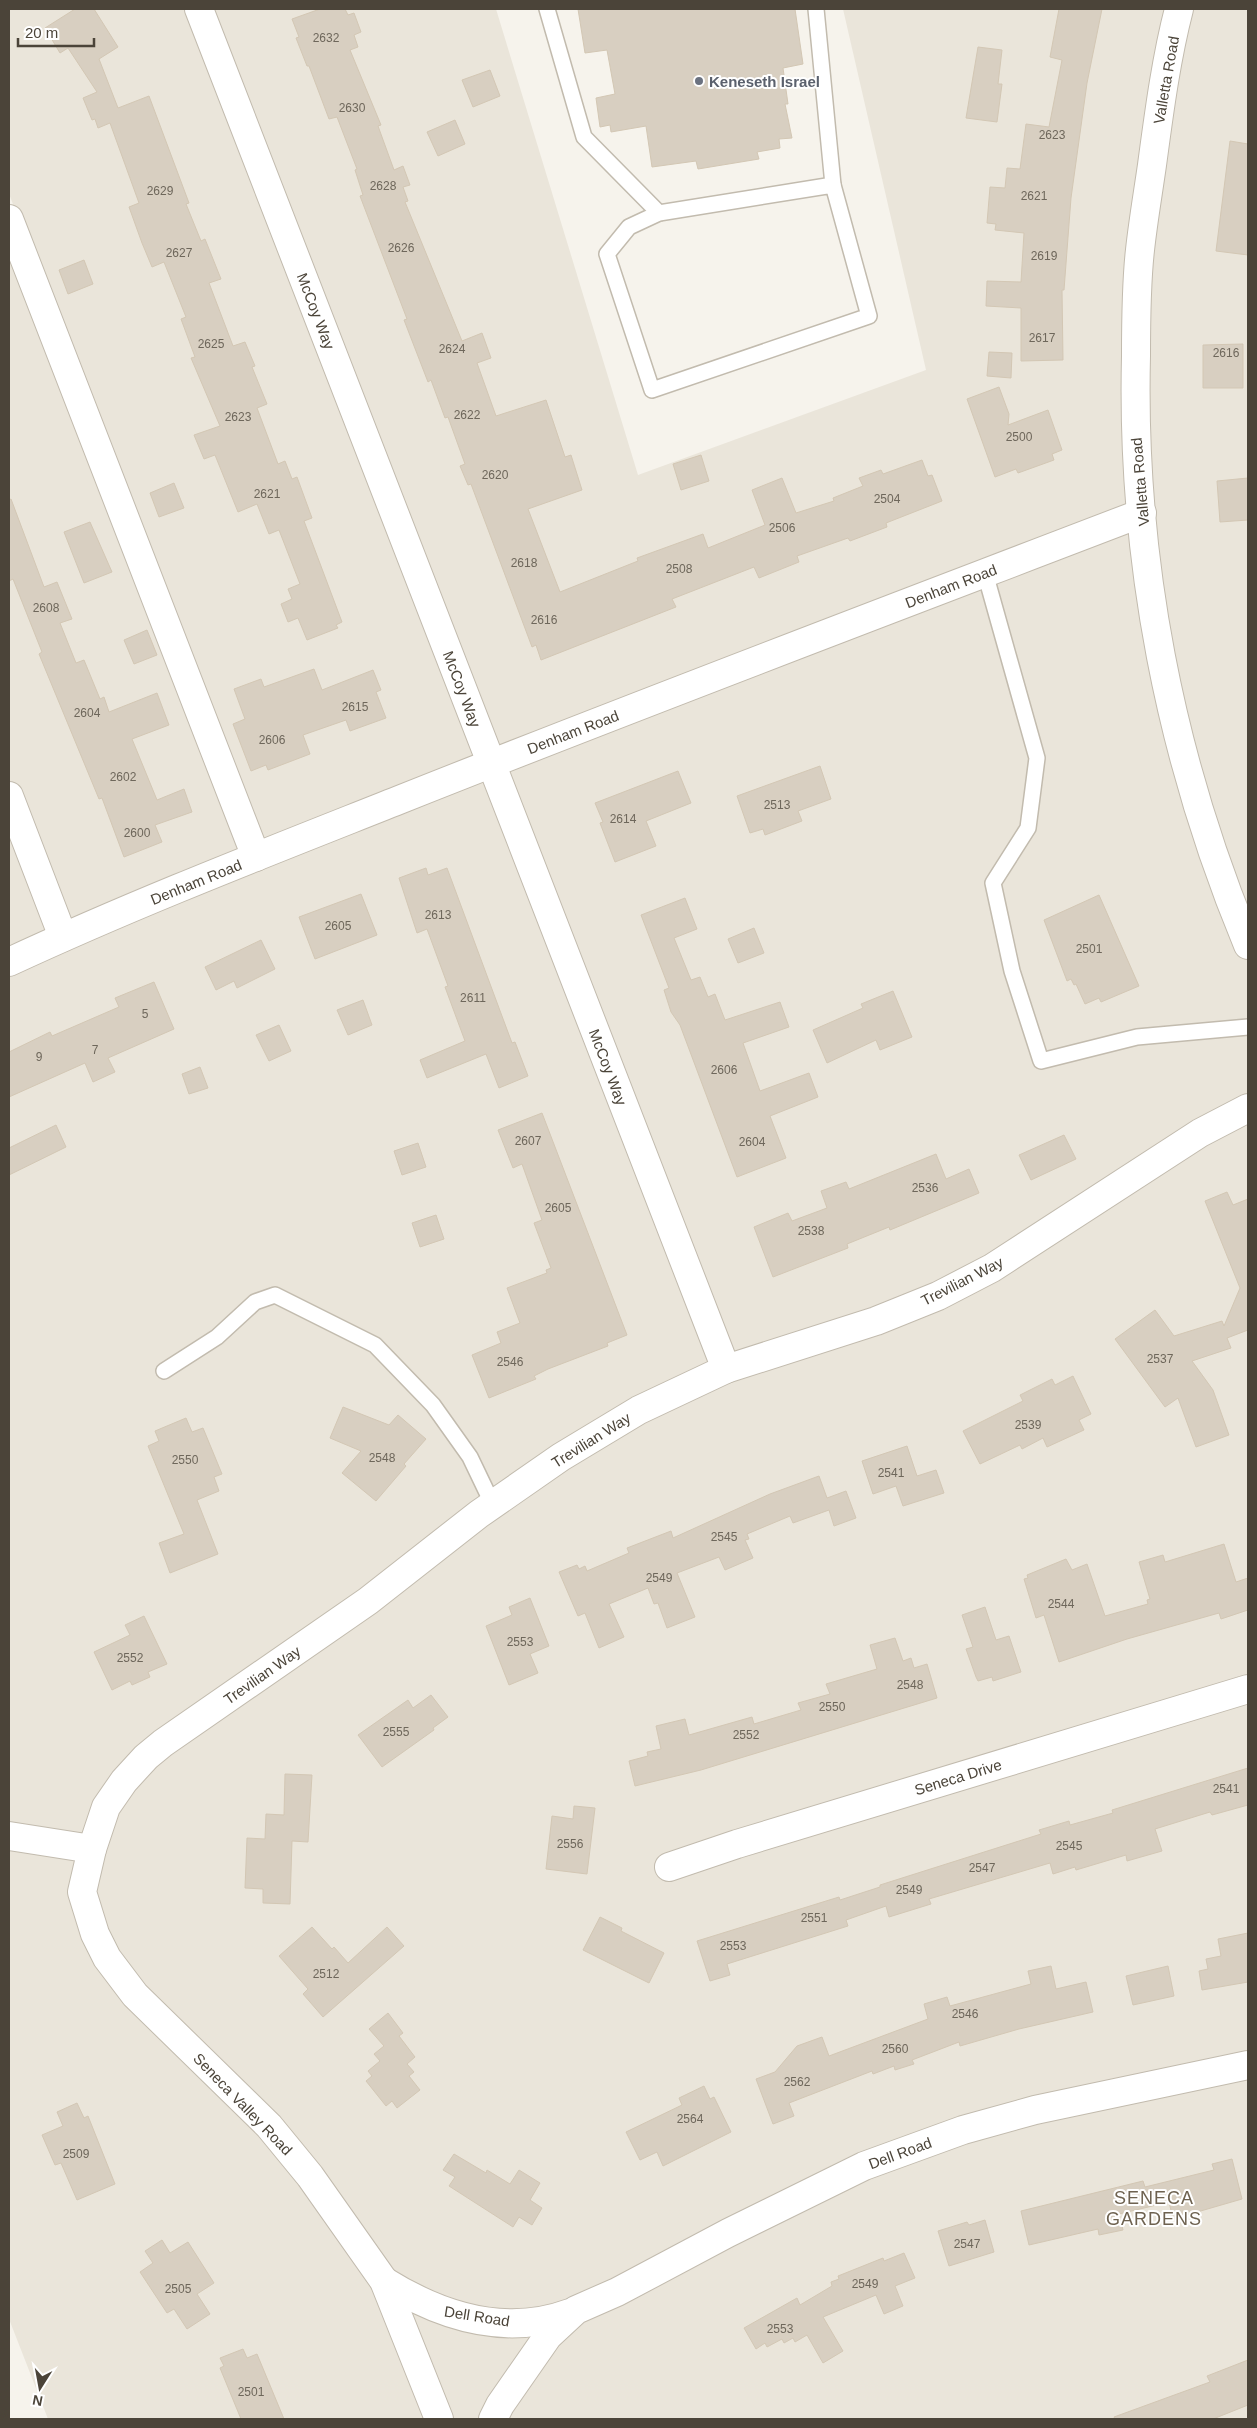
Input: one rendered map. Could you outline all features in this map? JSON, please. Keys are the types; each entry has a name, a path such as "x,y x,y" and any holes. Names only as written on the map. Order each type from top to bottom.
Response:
{"street":[{"name":"McCoy Way","path":"200,9 726,1369"},
{"name":"Valletta Road","path":"1179,9 1159,118 1140,252 1134,406 1136,463 1157,646 1172,711 1197,807 1224,886 1248,945"},
{"path":"9,219 256,857"},
{"name":"Denham Road","path":"9,962 63,937 256,857 491,764 1142,513"},
{"path":"9,796 63,937"},
{"name":"Trevilian Way","path":"92,1849 106,1807 124,1781 146,1757 368,1601 493,1505 561,1457 639,1410 726,1369 876,1321 938,1296 1000,1263 1200,1133 1248,1108"},
{"name":"Seneca Drive","path":"669,1867 737,1844 1248,1689"},
{"path":"9,1836 92,1849"},
{"name":"Seneca Valley Road","path":"92,1849 82,1892 95,1934 107,1958 135,1995 269,2126 310,2176 384,2281 439,2419"},
{"name":"Dell Road","path":"384,2281 436,2310 478,2320 534,2323 576,2310 617,2292 728,2233 864,2166 963,2130 1035,2110 1248,2065"},
{"name":"Dell Road","path":"493,2419 500,2405 548,2336 576,2310"}],"lane":[{"path":"547,9 584,137 660,213"},
{"path":"816,9 833,185 869,316 652,390 607,254 629,227 660,213 833,185"},
{"path":"985,573 1038,758 1028,828 993,883 1012,971 1041,1061 1137,1037 1248,1027"},
{"path":"164,1371 217,1337 254,1302 275,1295 375,1345 433,1405 470,1457 493,1505"}],"shaded area":[{"path":"9,9 496,9 638,475 926,370 843,9 1248,9 1248,2419 48,2419 9,2319 9,250 260,834 9,194"}],"building":[{"path":"75,9 94,9 118,47 99,59 118,108 149,96 189,203 186,204 201,241 205,239 221,279 209,283 233,346 245,342 255,366 252,367 267,404 257,408 278,464 285,461 292,479 297,477 312,518 304,521 342,622 336,625 338,628 307,640 298,618 288,622 281,604 292,599 288,589 300,584 279,530 269,534 257,504 238,512 215,455 204,459 194,435 220,426 191,358 195,357 181,319 186,317 164,262 152,267 142,243 129,207 139,203 110,123 98,128 95,119 92,120 83,98 97,92 68,48 60,53 45,28"},
{"path":"320,9 345,9 348,15 354,13 361,32 354,35 358,47 350,50 381,125 378,126 394,170 403,166 410,185 403,187 408,201 405,202 462,341 482,333 491,358 477,363 496,416 546,400 565,457 571,455 582,490 528,509 560,592 638,561 637,558 703,534 708,548 765,525 752,490 782,478 796,513 834,501 833,498 863,486 859,478 881,470 883,474 922,460 928,476 932,475 942,501 886,523 887,527 850,541 848,538 797,556 799,562 759,578 754,567 672,599 676,607 541,660 536,645 532,647 471,484 468,485 460,466 465,464 448,417 445,418 431,380 428,382 404,320 407,319 360,196 363,195 355,170 357,169 337,117 329,119 296,38 299,37 292,19"},
{"name":"Keneseth Israel","path":"578,9 795,9 803,64 783,68 788,104 785,104 792,138 779,139 780,148 757,152 759,159 698,169 696,161 652,167 646,126 611,132 610,125 600,127 596,98 615,94 607,50 585,53"},
{"path":"1059,9 1102,9 1087,83 1071,198 1064,290 1062,290 1063,360 1021,361 1021,308 986,306 987,281 1021,282 1024,233 995,230 996,224 987,223 990,187 1005,188 1007,168 1020,169 1026,124 1049,127 1062,60 1050,57"},
{"path":"978,47 1002,50 998,84 1002,84 997,122 966,118"},
{"path":"490,70 500,96 473,107 462,80"},
{"path":"455,120 465,144 438,156 427,132"},
{"path":"1230,141 1248,144 1248,255 1216,251"},
{"path":"84,260 93,284 68,294 59,270"},
{"path":"1243,344 1243,388 1203,388 1203,345"},
{"path":"989,352 1012,353 1011,378 987,376"},
{"path":"999,387 1009,414 1008,425 1048,410 1062,450 1052,454 1054,460 1018,473 1016,469 995,477 967,399"},
{"path":"701,455 709,481 681,490 673,464"},
{"path":"1248,478 1248,520 1220,522 1217,481"},
{"path":"174,483 184,508 159,517 150,493"},
{"path":"11,499 44,587 57,582 72,619 60,623 76,663 84,660 100,699 104,697 109,712 157,693 169,725 132,739 157,800 184,789 192,812 155,825 162,842 124,857 102,798 99,799 39,654 42,652 13,579 9,581 9,500"},
{"path":"90,522 112,572 84,583 64,532"},
{"path":"147,630 157,655 134,664 124,640"},
{"path":"314,669 322,690 373,670 381,690 376,692 386,718 350,731 346,720 303,735 310,754 268,770 266,765 251,771 233,724 245,719 234,689 261,679 264,687"},
{"path":"820,766 831,799 798,811 802,821 765,835 763,829 750,833 737,796"},
{"path":"678,771 691,803 646,821 656,846 615,862 600,823 603,822 595,803"},
{"path":"426,868 428,875 447,868 512,1043 515,1042 528,1076 499,1088 486,1054 427,1078 420,1060 465,1041 445,987 448,986 427,929 417,933 399,878"},
{"path":"361,894 377,935 315,959 299,917"},
{"path":"1099,895 1139,986 1101,1002 1099,998 1085,1004 1076,984 1074,985 1071,979 1067,981 1044,920"},
{"path":"685,898 697,929 674,938 691,980 700,977 708,997 715,994 725,1020 780,1002 789,1027 743,1043 760,1091 809,1073 818,1097 770,1116 786,1158 737,1177 680,1025 671,1012 664,990 669,988 641,915"},
{"path":"754,928 764,953 738,963 728,939"},
{"path":"261,940 275,969 237,988 234,981 216,990 205,967"},
{"path":"154,982 174,1029 108,1058 115,1072 93,1082 85,1063 9,1097 9,1052 50,1032 52,1036 119,1007 115,998"},
{"path":"893,991 912,1037 880,1050 876,1040 827,1063 813,1030 863,1008 861,1004"},
{"path":"363,1000 372,1025 348,1035 337,1010"},
{"path":"279,1025 291,1051 269,1061 256,1035"},
{"path":"200,1067 208,1088 189,1094 182,1074"},
{"path":"542,1113 627,1335 607,1343 608,1346 548,1369 534,1376 536,1379 489,1398 472,1355 501,1343 497,1332 520,1323 507,1288 547,1273 546,1270 551,1268 534,1223 542,1220 522,1164 513,1168 498,1130"},
{"path":"56,1125 66,1147 9,1175 9,1148"},
{"path":"1064,1135 1076,1159 1031,1180 1019,1155"},
{"path":"418,1143 426,1167 402,1175 394,1151"},
{"path":"936,1154 946,1179 969,1169 979,1193 890,1230 889,1227 847,1244 848,1248 773,1277 754,1227 788,1213 792,1221 827,1208 821,1191 846,1182 849,1189"},
{"path":"1227,1192 1233,1205 1248,1199 1248,1330 1227,1338 1231,1348 1192,1361 1213,1390 1229,1435 1196,1447 1178,1398 1165,1407 1115,1339 1155,1310 1174,1336 1222,1321 1224,1326 1240,1288 1205,1201"},
{"path":"436,1215 444,1239 420,1247 412,1223"},
{"path":"1073,1376 1091,1414 1079,1420 1084,1430 1047,1447 1043,1438 1022,1449 1020,1445 980,1464 963,1431 1023,1401 1020,1395 1052,1379 1055,1385"},
{"path":"343,1407 389,1425 398,1415 426,1439 376,1501 342,1473 361,1451 330,1438"},
{"path":"186,1418 192,1432 203,1428 222,1474 214,1477 219,1491 197,1500 218,1554 170,1573 159,1543 184,1534 148,1446 159,1441 155,1431"},
{"path":"907,1446 917,1476 936,1470 944,1493 903,1506 896,1486 873,1494 862,1461"},
{"path":"819,1476 827,1498 846,1491 856,1518 834,1526 829,1510 793,1523 790,1516 747,1534 749,1539 745,1540 753,1558 725,1570 719,1557 677,1573 695,1617 667,1628 658,1603 654,1604 648,1588 609,1604 624,1637 599,1648 585,1613 578,1616 559,1572 577,1565 579,1569 585,1566 587,1571 629,1553 627,1548 671,1531 673,1538 770,1494"},
{"path":"1224,1544 1236,1582 1248,1578 1248,1610 1221,1619 1219,1613 1127,1639 1059,1662 1044,1615 1036,1618 1024,1579 1028,1578 1027,1575 1066,1559 1072,1570 1087,1564 1105,1616 1148,1604 1147,1600 1150,1599 1139,1562 1163,1555 1165,1562"},
{"path":"530,1598 549,1646 530,1654 538,1673 509,1685 486,1626 512,1615 509,1607"},
{"path":"985,1607 996,1640 1009,1636 1021,1672 993,1681 992,1677 978,1681 976,1677 966,1649 973,1647 962,1615"},
{"path":"144,1616 167,1664 148,1672 150,1677 132,1685 130,1681 112,1690 94,1652 130,1635 125,1625"},
{"path":"895,1638 903,1661 911,1658 914,1668 927,1664 937,1698 701,1770 635,1786 629,1761 648,1756 647,1752 661,1749 656,1726 685,1719 689,1735 752,1717 754,1724 801,1710 798,1703 830,1694 826,1684 877,1669 870,1645"},
{"path":"431,1695 448,1717 433,1728 434,1730 382,1767 358,1735 408,1700 413,1708"},
{"path":"1248,1768 1248,1805 1212,1815 1210,1812 1155,1829 1162,1851 1127,1861 1126,1855 1076,1870 1075,1867 1053,1874 1050,1863 929,1899 931,1904 889,1917 886,1906 846,1920 848,1926 727,1964 730,1975 710,1981 697,1941 839,1897 840,1900 880,1887 880,1885 1041,1834 1039,1830 1069,1821 1070,1825 1113,1813 1112,1810"},
{"path":"285,1774 312,1775 308,1842 292,1841 290,1904 263,1903 263,1889 245,1888 247,1838 265,1839 266,1814 284,1815"},
{"path":"574,1806 595,1808 587,1874 546,1869 552,1816 573,1819"},
{"path":"600,1917 622,1928 621,1931 664,1953 649,1983 583,1950"},
{"path":"312,1927 348,1963 387,1927 404,1946 323,2017 303,1994 308,1989 279,1956"},
{"path":"1248,1933 1248,1982 1202,1990 1199,1971 1208,1969 1206,1959 1221,1956 1218,1939"},
{"path":"1051,1966 1056,1989 1086,1982 1093,2012 1019,2029 960,2046 959,2042 912,2060 914,2064 895,2070 894,2066 873,2074 872,2071 789,2103 794,2116 773,2124 756,2079 775,2072 797,2046 822,2037 829,2056 928,2019 924,2004 947,1997 950,2006 1031,1984 1028,1971"},
{"path":"1168,1966 1174,1996 1133,2005 1126,1976"},
{"path":"388,2013 403,2033 399,2036 415,2057 407,2064 414,2072 409,2076 420,2090 397,2108 392,2101 386,2106 366,2081 372,2076 368,2071 380,2061 374,2054 384,2046 369,2029"},
{"path":"704,2086 710,2099 714,2097 731,2132 663,2166 657,2152 640,2160 626,2132 682,2105 679,2098"},
{"path":"77,2103 84,2118 88,2116 115,2184 77,2200 61,2163 55,2165 42,2135 63,2126 57,2112"},
{"path":"454,2154 486,2173 487,2170 510,2184 519,2170 540,2183 530,2200 542,2208 532,2225 519,2217 513,2227 449,2186 455,2177 443,2170"},
{"path":"1232,2159 1242,2199 1173,2219 1169,2202 1119,2214 1123,2230 1099,2235 1098,2229 1029,2245 1021,2211 1143,2181 1145,2187 1214,2170 1212,2164"},
{"path":"985,2220 994,2252 949,2266 938,2231 967,2222 969,2225"},
{"path":"162,2240 170,2253 188,2242 214,2283 197,2294 210,2314 187,2329 174,2309 167,2313 140,2272 153,2263 145,2251"},
{"path":"904,2253 915,2278 895,2286 903,2306 884,2314 876,2295 823,2317 843,2351 823,2363 807,2335 795,2342 793,2338 784,2343 782,2339 767,2347 765,2343 756,2349 744,2328 797,2298 800,2305 832,2286 831,2282 839,2279 838,2276 883,2258 884,2261"},
{"path":"243,2349 247,2358 257,2354 284,2419 241,2419 220,2368 224,2366 220,2358"},
{"path":"1248,2360 1248,2405 1213,2419 1115,2419 1114,2417 1210,2382 1207,2376"}],"place":[{"name":"Keneseth Israel","path":"699,81"}],"district":[{"name":"SENECA GARDENS","path":"1154,2208"}]}
